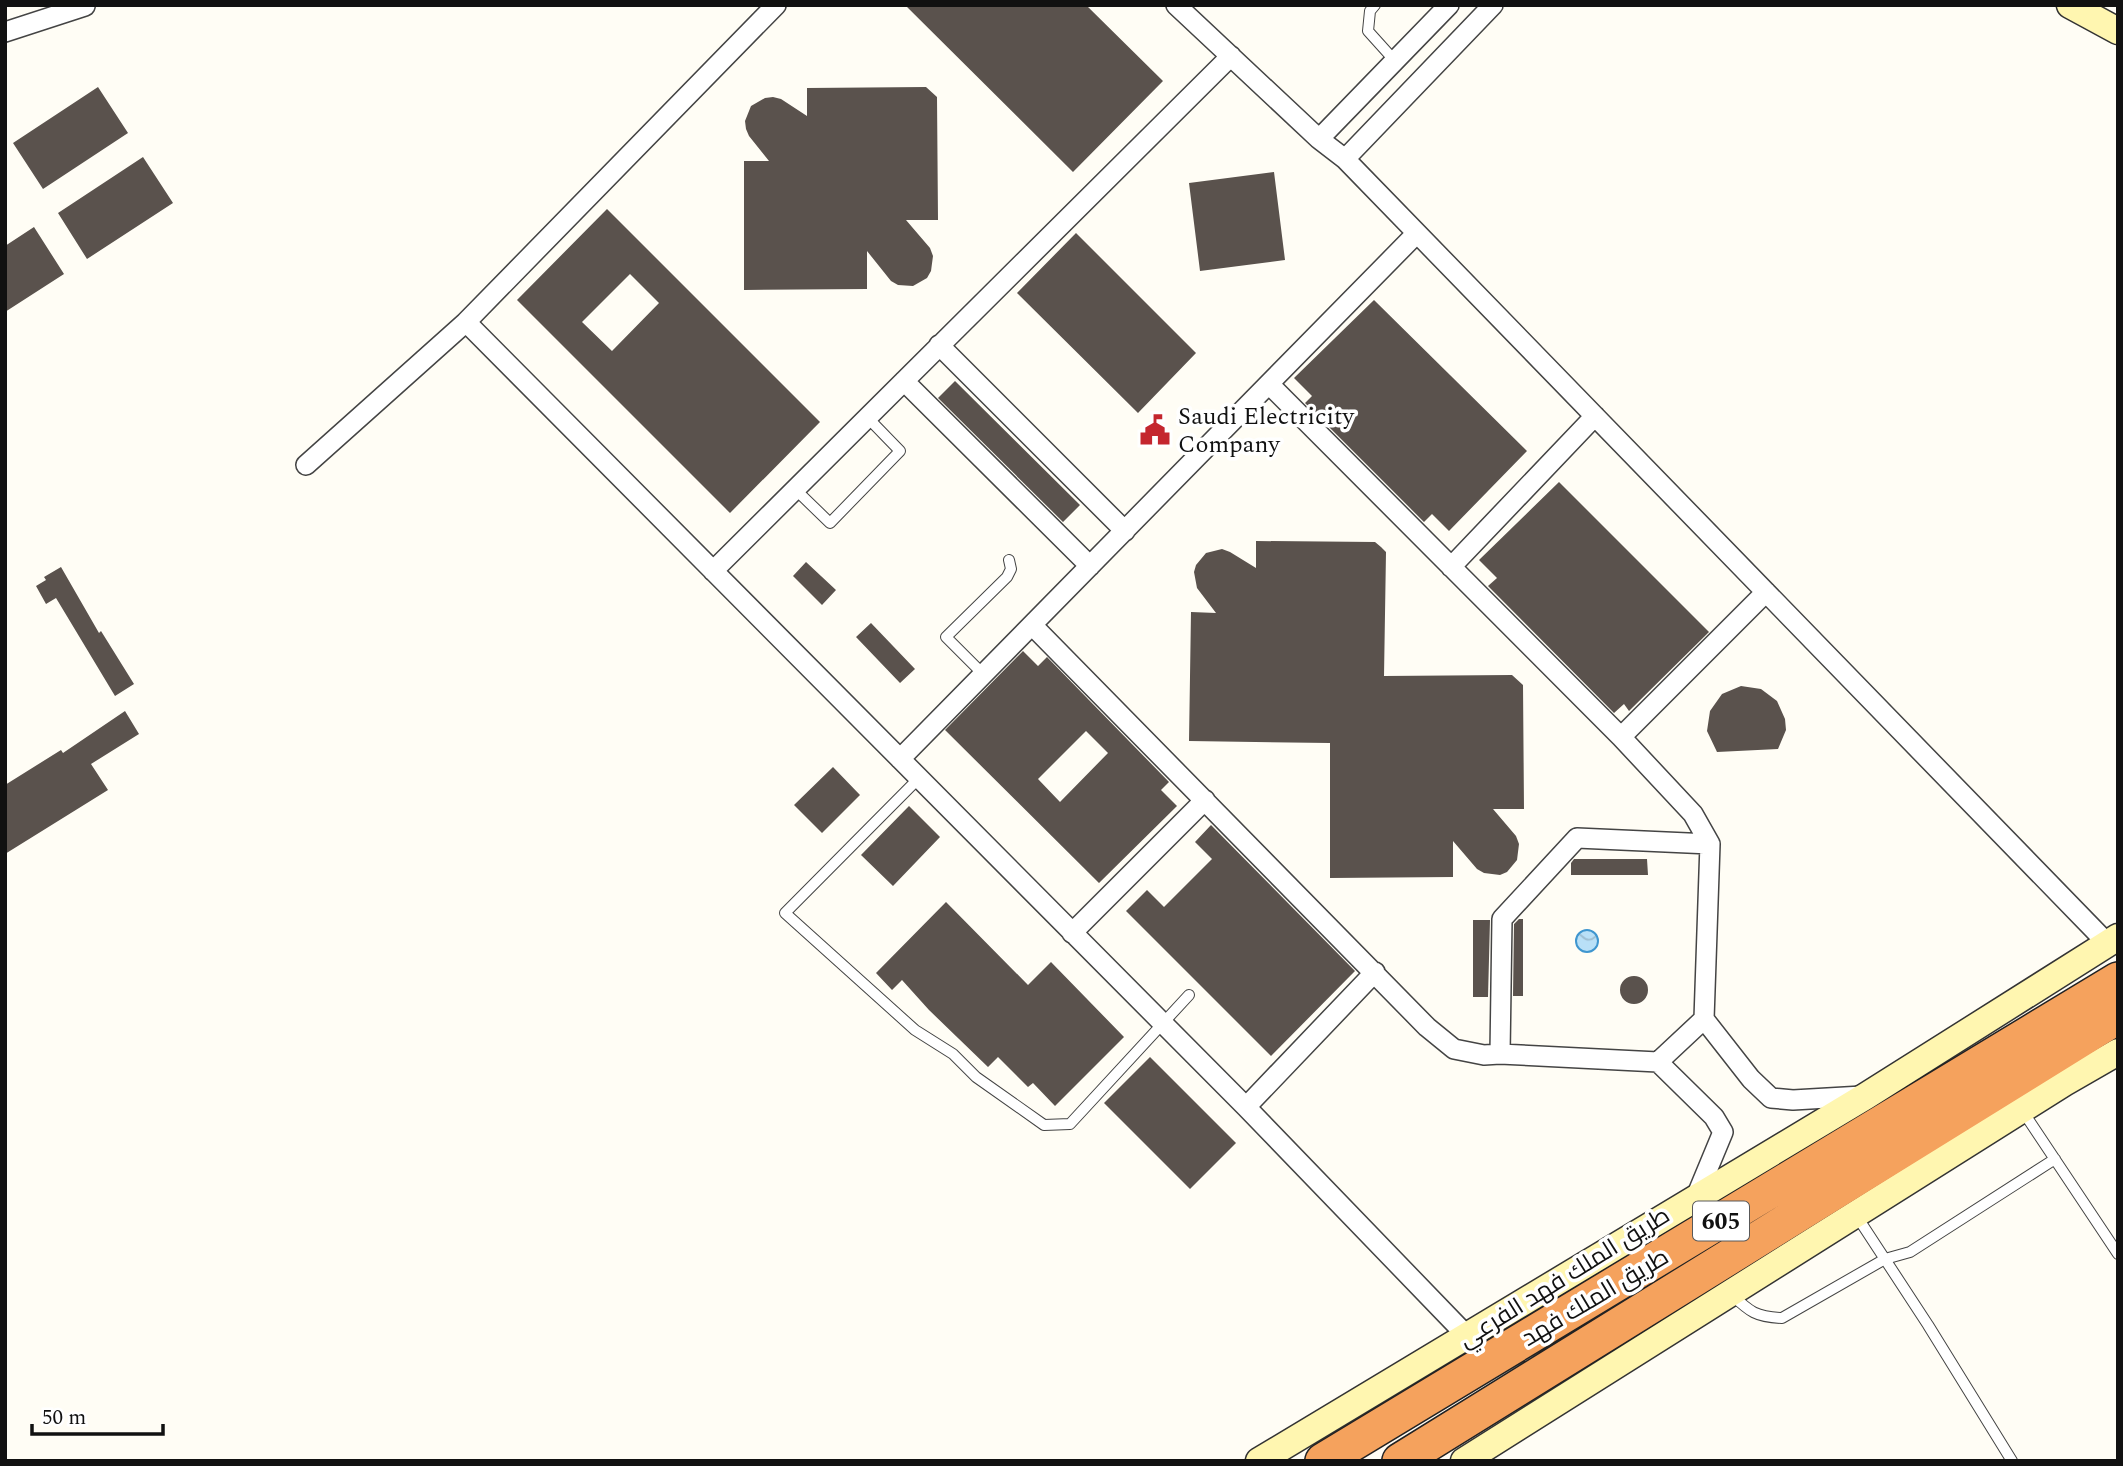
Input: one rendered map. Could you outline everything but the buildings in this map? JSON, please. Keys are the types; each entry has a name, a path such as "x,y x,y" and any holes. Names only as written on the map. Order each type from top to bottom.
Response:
{"highway":[{"name":"طريق الملك فهد","path":"1324,1461 2118,980"},
{"name":"طريق الملك فهد","path":"1401,1461 2118,1016"}],"main road":[{"path":"2070,5 2118,31"},
{"name":"طريق الملك فهد الفرعي","path":"1259,1461 1866,1096 2112,940"},
{"path":"1470,1458 2118,1052"}],"street":[{"path":"306,465 466,322 776,5"},
{"path":"1176,5 1319,139 1345,159 1766,592 2112,940"},
{"path":"1319,139 1448,5"},
{"path":"1345,159 1493,5"},
{"path":"5,32 85,6"},
{"path":"713,571 1231,57"},
{"path":"900,759 1417,233"},
{"path":"466,322 1246,1107 1468,1337"},
{"path":"939,345 1125,531"},
{"path":"904,381 1090,566"},
{"path":"1269,384 1621,737 1693,814 1710,844 1704,1019 1751,1079 1772,1098 1793,1100 1866,1096"},
{"path":"1451,567 1595,416"},
{"path":"1621,737 1766,592"},
{"path":"1032,625 1427,1027 1454,1049 1484,1055 1658,1062 1714,1117 1723,1132 1696,1197"},
{"path":"1072,933 1205,800"},
{"path":"1500,1054 1502,919 1577,838 1710,844"},
{"path":"1246,1107 1374,972"},
{"path":"1658,1062 1704,1019"}],"lane":[{"path":"1375,5 1370,11 1368,31 1395,61"},
{"path":"796,489 830,523 900,451 867,417"},
{"path":"984,675 946,637 1007,578 1011,569 1009,560"},
{"path":"919,778 785,913 915,1030 953,1054 976,1077 1044,1125 1070,1124 1189,995"},
{"path":"2022,1110 2118,1254"},
{"path":"1730,1293 1751,1312 1764,1317 1782,1318 1885,1259 1910,1252 2055,1159"},
{"path":"1856,1214 2012,1461"}],"water":[{"path":"1587,930 1595,933 1598,941 1595,949 1587,952 1579,949 1576,941 1579,933"}],"place":[{"name":"Saudi Electricity Company","path":"1155,430"}]}
